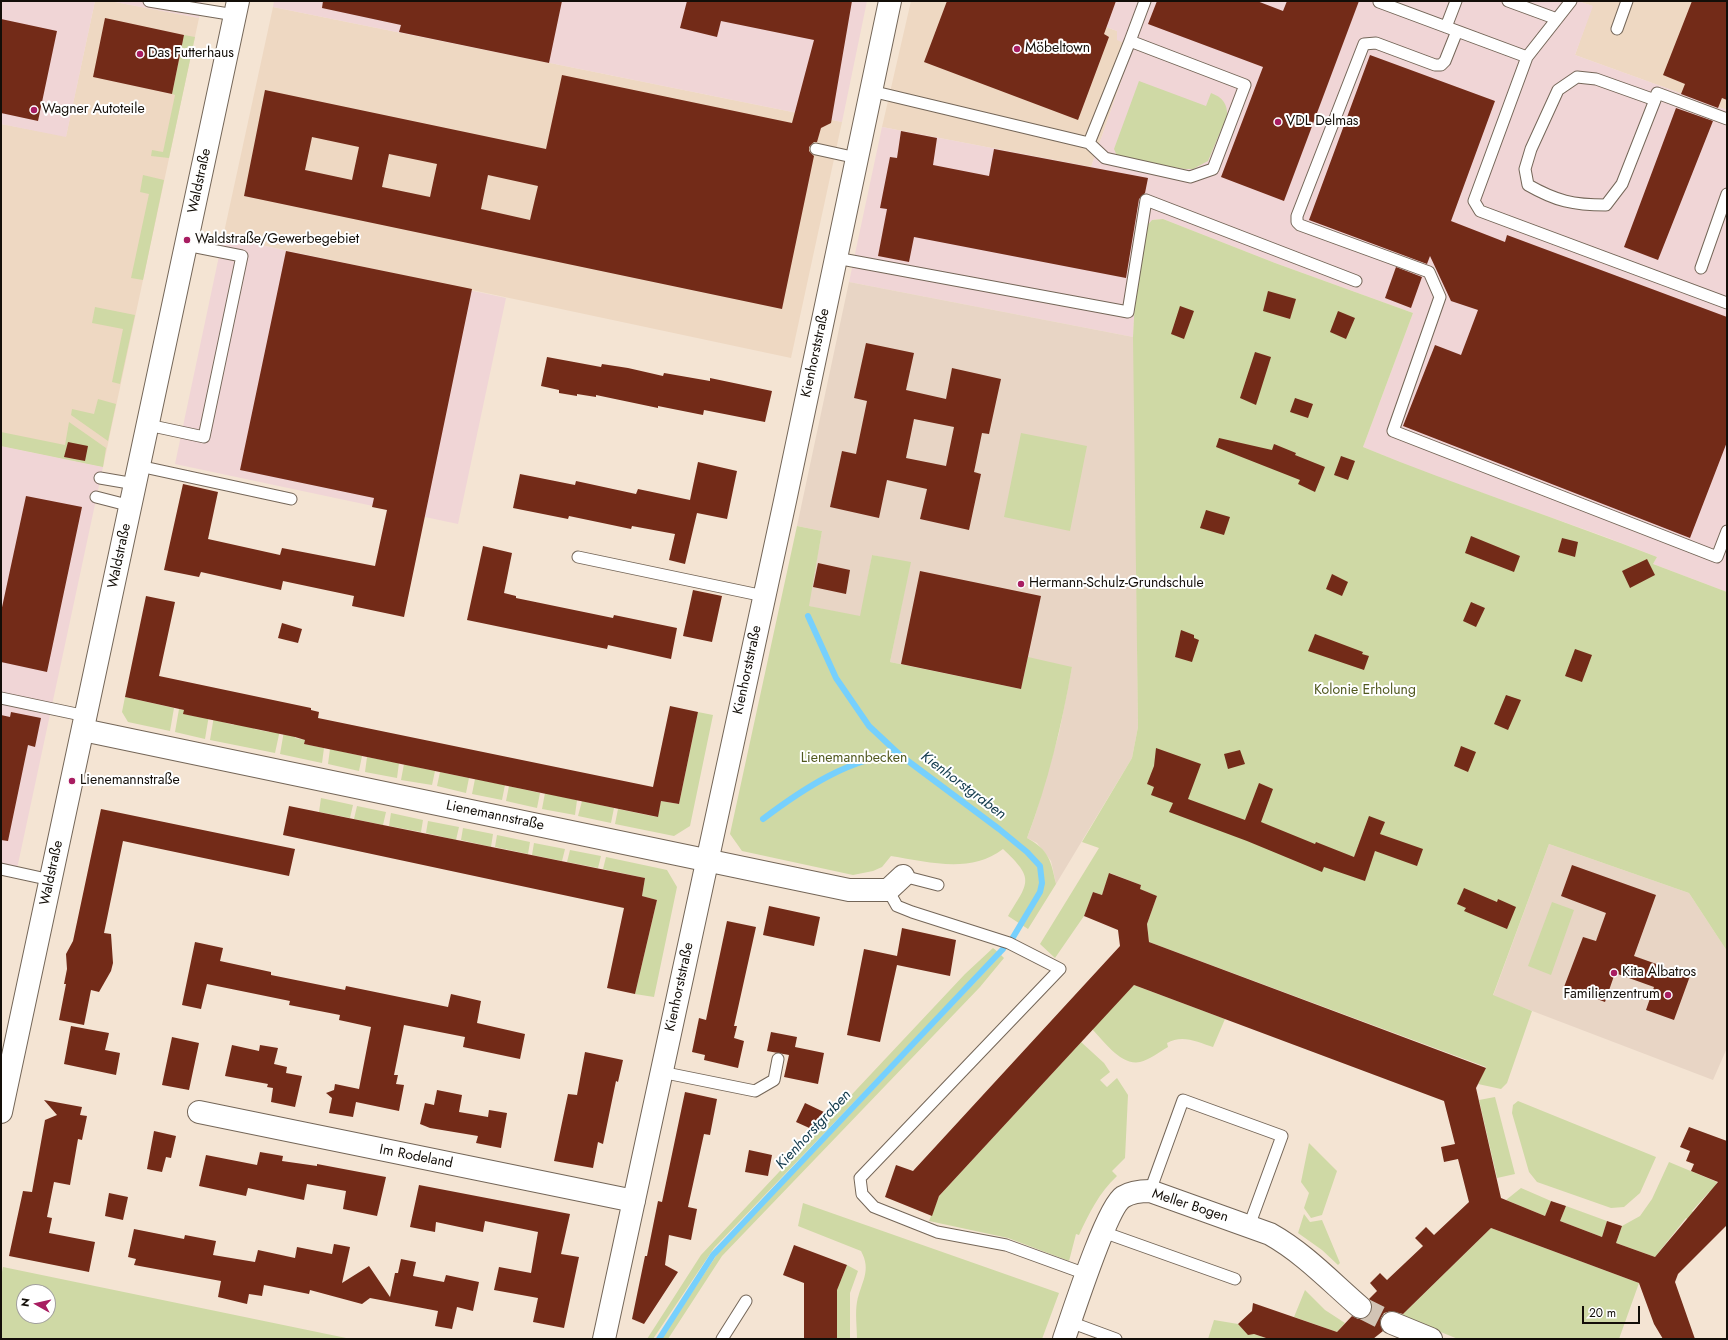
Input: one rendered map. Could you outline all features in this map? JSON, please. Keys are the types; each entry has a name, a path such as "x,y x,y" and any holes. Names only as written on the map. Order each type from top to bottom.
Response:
{"street":[{"name":"Kienhorststraße","path":"604,1339 890,1"},
{"name":"Waldstraße","path":"2,1099 51,880 237,8"},
{"name":"Lienemannstraße","path":"84,723 849,890 896,883"},
{"name":"Im Rodeland","path":"199,1112 304,1135 634,1201"},
{"name":"Meller Bogen","path":"1067,1331 1086,1274 1116,1204 1123,1197 1140,1191 1150,1191 1249,1226 1286,1243 1360,1307"},
{"path":"1392,1323 1431,1339"}],"lane":[{"path":"149,1 237,8"},
{"path":"1089,143 1145,1"},
{"path":"1456,1 1445,62 1441,65 1434,65 1376,43 1364,44 1297,216 1300,225 1429,272 1432,278 1440,297 1393,431 1717,556 1727,531"},
{"path":"1508,1 1557,19"},
{"path":"1571,1 1527,57 1474,200 1476,207 1480,211 1727,303"},
{"path":"1617,29 1627,1"},
{"path":"1379,2 1527,57"},
{"path":"871,91 1089,143 1105,158 1190,177 1213,169 1245,85 1130,41"},
{"path":"1655,100 1596,79 1577,76 1558,90 1531,149 1525,169 1528,185 1549,197 1578,205 1606,205 1622,184 1658,93 1727,119"},
{"path":"816,148 857,158"},
{"path":"1701,268 1727,194"},
{"path":"836,258 1128,312 1146,200 1356,281"},
{"path":"148,425 204,437 242,256 186,245"},
{"path":"100,478 137,475 291,499"},
{"path":"96,497 131,506"},
{"path":"578,557 764,596"},
{"path":"1,698 84,723"},
{"path":"1,869 51,880"},
{"path":"938,885 896,883 897,906 1009,943 1060,969 860,1178 862,1194 874,1207 937,1232 1006,1245 1086,1274"},
{"path":"661,1072 755,1091 774,1080 778,1059"},
{"path":"1150,1191 1183,1100 1282,1136 1249,1226"},
{"path":"1103,1232 1236,1279"},
{"path":"722,1339 746,1301"},
{"path":"1067,1331 1116,1339"}],"shaded area":[{"path":"1,1 95,1 66,137 1,124"},
{"path":"95,1 110,1 199,18 103,467 1,446 1,124 66,136"},
{"path":"110,1 202,1 199,18"},
{"path":"274,1 867,1 842,122 273,7"},
{"path":"911,1 1035,1 1117,31 1133,47 1091,167 882,127"},
{"path":"1035,1 1578,1 1593,6 1575,55 1727,110 1727,592 1653,564 1657,557 1603,536 1429,474 1363,447 1413,313 1275,263 1163,219 1152,220 1135,298 1133,337 849,282 882,127 1091,167 1133,47 1117,40 1117,31"},
{"path":"1578,1 1727,1 1727,110 1575,55 1592,6"},
{"path":"273,7 842,122 791,358 223,237"},
{"path":"223,237 506,298 458,524 175,464"},
{"name":"Hermann-Schulz-Grundschule","path":"849,282 1133,337 1134,339 1138,727 1132,758 1056,884 1051,861 1037,843 1027,838 1035,816 1059,733 1072,667 1021,689 890,662 910,563 872,555 861,617 808,606 822,531 797,526"},
{"path":"1,446 103,467 15,878 1,875"},
{"name":"Kita Albatros","path":"1549,844 1689,893 1727,951 1727,1048 1713,1080 1493,996"}],"green space":[{"path":"184,35 195,37 169,158 151,156 152,150 163,152 175,95 172,94"},
{"path":"1139,81 1206,106 1211,93 1224,102 1227,116 1208,161 1193,169 1185,169 1118,158 1114,149"},
{"path":"143,175 164,180 143,280 131,278 149,194 140,192"},
{"name":"Kolonie Erholung","path":"1163,219 1275,263 1413,313 1363,447 1436,476 1657,557 1653,564 1727,592 1727,951 1689,893 1549,844 1493,995 1532,1011 1507,1083 1501,1089 1478,1084 1486,1067 1149,942 1147,924 1157,896 1139,889 1141,885 1110,873 1102,895 1093,892 1084,916 1055,958 1040,944 1099,848 1082,842 1132,758 1138,727 1133,337 1135,298 1146,227 1152,220"},
{"path":"95,307 135,315 120,384 112,382 123,329 92,323"},
{"path":"98,399 116,404 108,441 71,415 72,409 94,414"},
{"path":"69,422 106,448 103,467 1,446 1,432 65,445"},
{"path":"1021,433 1087,446 1070,531 1004,517"},
{"name":"Lienemannbecken","path":"797,526 822,531 809,606 860,616 872,555 911,562 890,662 1021,689 1028,657 1072,667 1054,753 1035,817 1027,838 1045,852 1048,857 1056,884 1028,929 1008,916 1021,895 1025,881 1024,874 1020,867 1003,849 990,857 963,864 934,863 891,856 882,867 873,871 853,875 742,851 730,834"},
{"path":"125,697 174,708 170,731 128,722 122,712"},
{"path":"179,709 184,710 184,714 200,717 209,715 205,739 175,732"},
{"path":"698,712 713,715 690,826 674,836 615,824 618,809 657,817 661,801 679,804"},
{"path":"214,716 219,721 234,725 235,720 254,724 254,729 269,732 270,728 280,730 275,753 210,740"},
{"path":"284,731 296,733 295,738 305,740 304,744 324,748 322,763 280,754"},
{"path":"330,749 362,756 359,771 328,764"},
{"path":"367,757 399,763 397,778 365,772"},
{"path":"404,764 435,771 432,785 401,780"},
{"path":"440,772 469,778 466,793 437,786"},
{"path":"475,779 505,785 502,800 472,794"},
{"path":"509,786 540,793 537,808 506,801"},
{"path":"545,793 577,800 575,815 542,809"},
{"path":"321,798 353,805 350,818 319,812"},
{"path":"582,801 614,808 611,823 578,816"},
{"path":"357,806 386,812 383,825 354,819"},
{"path":"391,813 423,820 421,832 389,826"},
{"path":"428,821 459,827 456,840 426,833"},
{"path":"463,828 493,834 491,847 461,840"},
{"path":"497,835 530,842 528,854 495,847"},
{"path":"534,843 565,849 562,861 532,855"},
{"path":"570,850 601,856 598,868 567,862"},
{"path":"606,857 667,870 677,887 654,997 635,994 657,900 642,896 645,878 603,869"},
{"path":"1552,902 1574,910 1551,975 1528,966"},
{"path":"993,948 998,952 714,1248 653,1339 647,1339 701,1255 965,974"},
{"path":"1001,955 1004,958 980,987 722,1256 668,1339 661,1339 718,1253"},
{"path":"1134,985 1225,1019 1213,1047 1196,1041 1184,1039 1173,1040 1167,1043 1168,1047 1140,1062 1126,1060 1113,1052 1092,1029"},
{"path":"1081,1042 1104,1063 1110,1072 1100,1080 1107,1087 1117,1078 1128,1095 1125,1158 1112,1171 1117,1176 1105,1189 1095,1204 1079,1235 1076,1234 1069,1261 1008,1238 929,1221 939,1196"},
{"path":"1495,1097 1515,1174 1497,1178 1479,1100"},
{"path":"1518,1101 1656,1157 1640,1193 1624,1207 1611,1208 1537,1182 1529,1172 1512,1113 1513,1105"},
{"path":"1309,1143 1337,1171 1322,1215 1311,1218 1304,1208 1309,1193 1301,1182"},
{"path":"1669,1162 1717,1182 1712,1195 1709,1192 1692,1211 1694,1213 1689,1220 1686,1218 1655,1257 1616,1243 1622,1226 1640,1216 1652,1199"},
{"path":"1521,1188 1551,1201 1545,1216 1506,1200"},
{"path":"803,1203 1059,1293 1042,1339 857,1339 856,1306 866,1271 864,1258 861,1251 798,1226"},
{"path":"1566,1206 1607,1221 1602,1237 1560,1221"},
{"path":"1304,1214 1310,1222 1322,1220 1340,1263 1338,1265 1322,1250 1298,1233"},
{"path":"1491,1228 1639,1283 1619,1339 1458,1339 1401,1316"},
{"path":"847,1265 858,1271 850,1293 850,1339 837,1339 837,1279 841,1280"},
{"path":"3,1267 351,1339 1,1339 1,1277"},
{"path":"1305,1290 1325,1310 1345,1323 1337,1332 1294,1317"},
{"path":"1214,1320 1238,1324 1248,1334 1254,1334 1269,1339 1208,1339"}],"building":[{"path":"323,1 562,1 549,63 399,32 401,25 322,8"},
{"path":"687,1 852,1 831,123 821,128 817,142 814,142 809,147 809,151 814,156 782,309 244,196 265,90 546,149 562,75 792,123 814,40 721,21 717,37 680,28","holes":["312,137 359,147 352,180 305,170","389,154 437,164 430,197 382,187","488,175 538,186 530,220 481,209"]},
{"name":"Möbeltown","path":"947,1 1116,1 1104,34 1109,37 1078,120 924,62"},
{"name":"VDL Delmas","path":"1157,1 1257,1 1283,11 1287,1 1359,1 1284,201 1221,177 1263,67 1148,24"},
{"path":"1692,1 1727,1 1727,100 1722,98 1718,108 1681,94 1685,84 1663,75"},
{"path":"105,18 184,35 172,94 93,77"},
{"path":"1,19 57,31 38,121 1,113"},
{"path":"1370,55 1495,101 1451,221 1505,242 1507,235 1727,317 1727,442 1690,538 1403,426 1435,345 1461,355 1478,310 1451,301 1430,256 1427,264 1309,220"},
{"path":"1676,108 1713,121 1658,260 1624,247"},
{"path":"901,131 937,138 933,165 989,176 994,149 1148,178 1145,193 1139,199 1126,278 914,237 909,262 878,256 887,209 880,208 890,157 897,158"},
{"path":"286,251 472,289 404,617 352,606 354,596 283,581 281,590 201,572 199,577 164,570 183,484 218,492 208,539 280,555 282,548 375,566 387,510 372,507 374,498 240,470"},
{"path":"1396,267 1422,277 1411,308 1385,298"},
{"path":"1268,291 1296,299 1290,319 1263,311"},
{"path":"1180,306 1194,311 1184,339 1171,334"},
{"path":"1338,311 1355,318 1346,339 1330,332"},
{"path":"866,343 914,353 906,390 946,399 952,368 1001,379 989,434 982,433 974,472 981,474 969,530 920,519 927,489 887,480 879,518 830,507 842,451 856,454 867,401 854,398","holes":["914,419 954,427 946,466 906,458"]},
{"path":"1255,352 1271,357 1256,405 1240,398"},
{"path":"547,357 601,367 602,364 628,368 663,376 664,373 710,381 710,378 772,391 765,422 704,410 703,415 658,406 658,408 596,395 596,397 577,394 577,396 559,393 559,390 541,386"},
{"path":"1295,398 1313,404 1308,418 1290,412"},
{"path":"1219,438 1272,450 1274,444 1296,453 1295,455 1325,467 1315,492 1298,484 1300,480 1216,447"},
{"path":"68,442 88,446 85,461 64,457"},
{"path":"1341,456 1355,461 1348,480 1334,475"},
{"path":"698,462 737,471 727,519 697,513 685,564 669,560 675,534 632,526 631,529 569,516 568,519 513,508 520,474 575,485 576,481 636,494 638,489 690,500"},
{"path":"26,496 82,507 47,672 1,662 1,612"},
{"path":"1206,510 1230,517 1224,535 1200,528"},
{"path":"1471,536 1520,556 1514,572 1465,553"},
{"path":"1562,538 1578,542 1575,557 1558,552"},
{"path":"483,546 512,553 504,593 516,596 516,598 613,618 614,615 677,628 671,659 608,645 607,649 467,620"},
{"path":"1647,559 1655,575 1630,588 1622,571"},
{"path":"818,563 850,570 846,594 813,587"},
{"path":"920,571 1041,596 1021,689 901,664"},
{"path":"1332,574 1348,582 1342,596 1326,589"},
{"path":"693,590 722,596 712,642 683,636"},
{"path":"146,596 175,602 159,676 311,708 311,710 319,712 318,718 653,787 670,706 698,712 679,804 661,801 658,817 304,744 305,740 295,737 183,714 184,710 125,697"},
{"path":"1471,602 1485,608 1476,627 1463,621"},
{"path":"282,623 302,629 298,643 278,638"},
{"path":"1181,630 1194,635 1194,638 1199,640 1192,662 1175,657"},
{"path":"1315,634 1363,652 1362,654 1369,656 1364,670 1308,651"},
{"path":"1575,649 1592,655 1582,682 1565,676"},
{"path":"1506,695 1521,700 1508,730 1494,724"},
{"path":"11,712 41,718 35,747 28,745 8,841 1,840 1,715 10,717"},
{"path":"1461,746 1476,752 1468,772 1454,766"},
{"path":"1156,748 1201,764 1188,799 1245,820 1259,783 1273,789 1261,822 1315,844 1316,842 1354,857 1369,816 1385,822 1380,834 1423,849 1417,866 1375,851 1365,881 1324,867 1322,872 1247,841 1169,812 1173,803 1151,795 1154,787 1147,784 1154,766"},
{"path":"1240,750 1245,764 1228,769 1224,754"},
{"path":"289,806 645,878 642,896 657,900 635,994 607,988 624,908 283,835"},
{"path":"101,809 295,849 289,876 123,841 104,933 111,934 113,963 111,971 99,992 91,990 84,1025 59,1020 66,984 64,984 67,969 66,954 73,941"},
{"path":"1572,865 1656,895 1634,956 1690,976 1674,1020 1646,1010 1654,987 1615,973 1605,1002 1564,987 1583,937 1596,941 1606,913 1561,896"},
{"path":"1109,873 1141,885 1140,889 1157,896 1147,924 1149,942 1486,1068 1476,1088 1501,1198 1545,1216 1551,1201 1566,1206 1560,1221 1602,1237 1607,1221 1622,1226 1616,1243 1655,1257 1718,1182 1691,1171 1694,1164 1686,1161 1690,1151 1680,1147 1689,1127 1727,1141 1727,1225 1678,1274 1675,1282 1695,1339 1663,1339 1654,1324 1639,1283 1491,1228 1403,1314 1391,1311 1384,1313 1380,1324 1383,1331 1373,1339 1269,1339 1254,1334 1248,1335 1238,1324 1252,1311 1253,1303 1337,1332 1352,1316 1358,1319 1364,1319 1370,1315 1372,1310 1372,1303 1369,1299 1377,1291 1370,1283 1380,1273 1387,1280 1423,1246 1415,1238 1426,1227 1434,1235 1469,1202 1458,1159 1444,1162 1441,1147 1455,1144 1444,1101 1134,985 939,1196 932,1216 885,1197 896,1165 913,1171 1120,946 1118,930 1084,916 1093,892 1102,895"},
{"path":"1464,888 1497,902 1498,899 1516,907 1507,929 1464,911 1466,908 1457,904"},
{"path":"769,906 820,917 814,946 763,935"},
{"path":"727,921 756,927 734,1026 737,1026 734,1038 744,1041 738,1068 704,1060 705,1055 692,1052 699,1018 706,1020"},
{"path":"902,928 956,940 950,976 897,965 880,1042 847,1035 864,949 897,956"},
{"path":"195,942 223,948 220,961 271,972 271,975 345,990 346,986 448,1007 451,994 481,1001 477,1023 525,1034 520,1059 463,1047 465,1037 404,1025 394,1075 398,1075 396,1084 404,1085 399,1111 356,1102 353,1117 329,1113 332,1098 326,1093 334,1090 335,1084 359,1089 371,1027 339,1020 340,1015 289,1005 290,1001 207,984 201,1009 182,1005"},
{"path":"71,1026 109,1033 105,1050 120,1053 116,1075 64,1064"},
{"path":"771,1032 797,1037 795,1047 824,1053 818,1084 784,1077 789,1055 767,1051"},
{"path":"172,1037 199,1043 189,1090 162,1085"},
{"path":"232,1045 259,1051 260,1045 278,1048 274,1064 287,1067 286,1073 302,1076 295,1107 271,1102 273,1088 267,1087 268,1084 225,1076"},
{"path":"585,1052 623,1060 618,1082 616,1081 603,1144 598,1142 593,1168 554,1161 568,1094 577,1095"},
{"path":"437,1090 462,1095 459,1112 488,1117 489,1110 507,1113 501,1148 476,1143 478,1136 430,1128 420,1124 425,1103 434,1105"},
{"path":"685,1092 717,1099 710,1135 704,1134 688,1207 697,1209 691,1240 669,1235 665,1265 678,1272 644,1324 632,1319 658,1201 662,1202"},
{"path":"44,1100 82,1107 80,1115 87,1116 82,1140 78,1139 70,1185 54,1182 47,1217 52,1218 49,1233 95,1242 89,1272 9,1256 23,1191 32,1192 45,1120 57,1115"},
{"path":"805,1103 826,1113 816,1131 796,1122"},
{"path":"154,1131 176,1136 171,1158 166,1157 162,1172 147,1169"},
{"path":"749,1150 772,1155 768,1176 745,1172"},
{"path":"260,1152 283,1156 282,1161 317,1166 317,1164 386,1177 377,1216 343,1209 346,1191 307,1184 304,1200 248,1188 246,1196 199,1186 206,1155 257,1165"},
{"path":"419,1185 570,1214 561,1254 579,1257 564,1328 533,1322 538,1298 494,1290 499,1267 531,1273 538,1232 485,1221 483,1232 436,1222 435,1232 410,1227"},
{"path":"109,1193 128,1197 123,1220 105,1216"},
{"path":"134,1229 184,1239 185,1235 216,1241 213,1255 255,1262 258,1250 295,1258 297,1247 332,1254 334,1244 350,1247 342,1283 369,1266 390,1297 395,1273 398,1273 401,1259 416,1262 413,1276 444,1282 446,1275 479,1282 473,1311 457,1307 452,1329 435,1326 438,1311 370,1298 362,1304 310,1290 309,1294 264,1285 262,1296 249,1294 247,1304 218,1297 221,1281 134,1265 136,1259 128,1257"},
{"path":"794,1245 847,1265 837,1290 837,1339 804,1339 804,1283 783,1275"}],"waterway":[{"name":"Kienhorstgraben","path":"808,616 836,678 869,726 900,755 999,829 1027,852 1040,866 1042,883 1040,892 1012,939"},
{"path":"763,819 793,797 828,776 864,761 900,755"},
{"name":"Kienhorstgraben","path":"659,1339 713,1255 1003,949"}],"tunnel":[{"path":"1360,1307 1392,1323"}],"place":[{"name":"Möbeltown","path":"1017,49"},
{"name":"Das Futterhaus","path":"140,54"},
{"name":"Wagner Autoteile","path":"34,110"},
{"name":"VDL Delmas","path":"1278,122"},
{"name":"Waldstraße/Gewerbegebiet","path":"187,240"},
{"name":"Hermann-Schulz-Grundschule","path":"1021,584"},
{"name":"Lienemannstraße","path":"72,781"},
{"name":"Kita Albatros","path":"1614,973"},
{"name":"Familienzentrum","path":"1668,995"}]}
